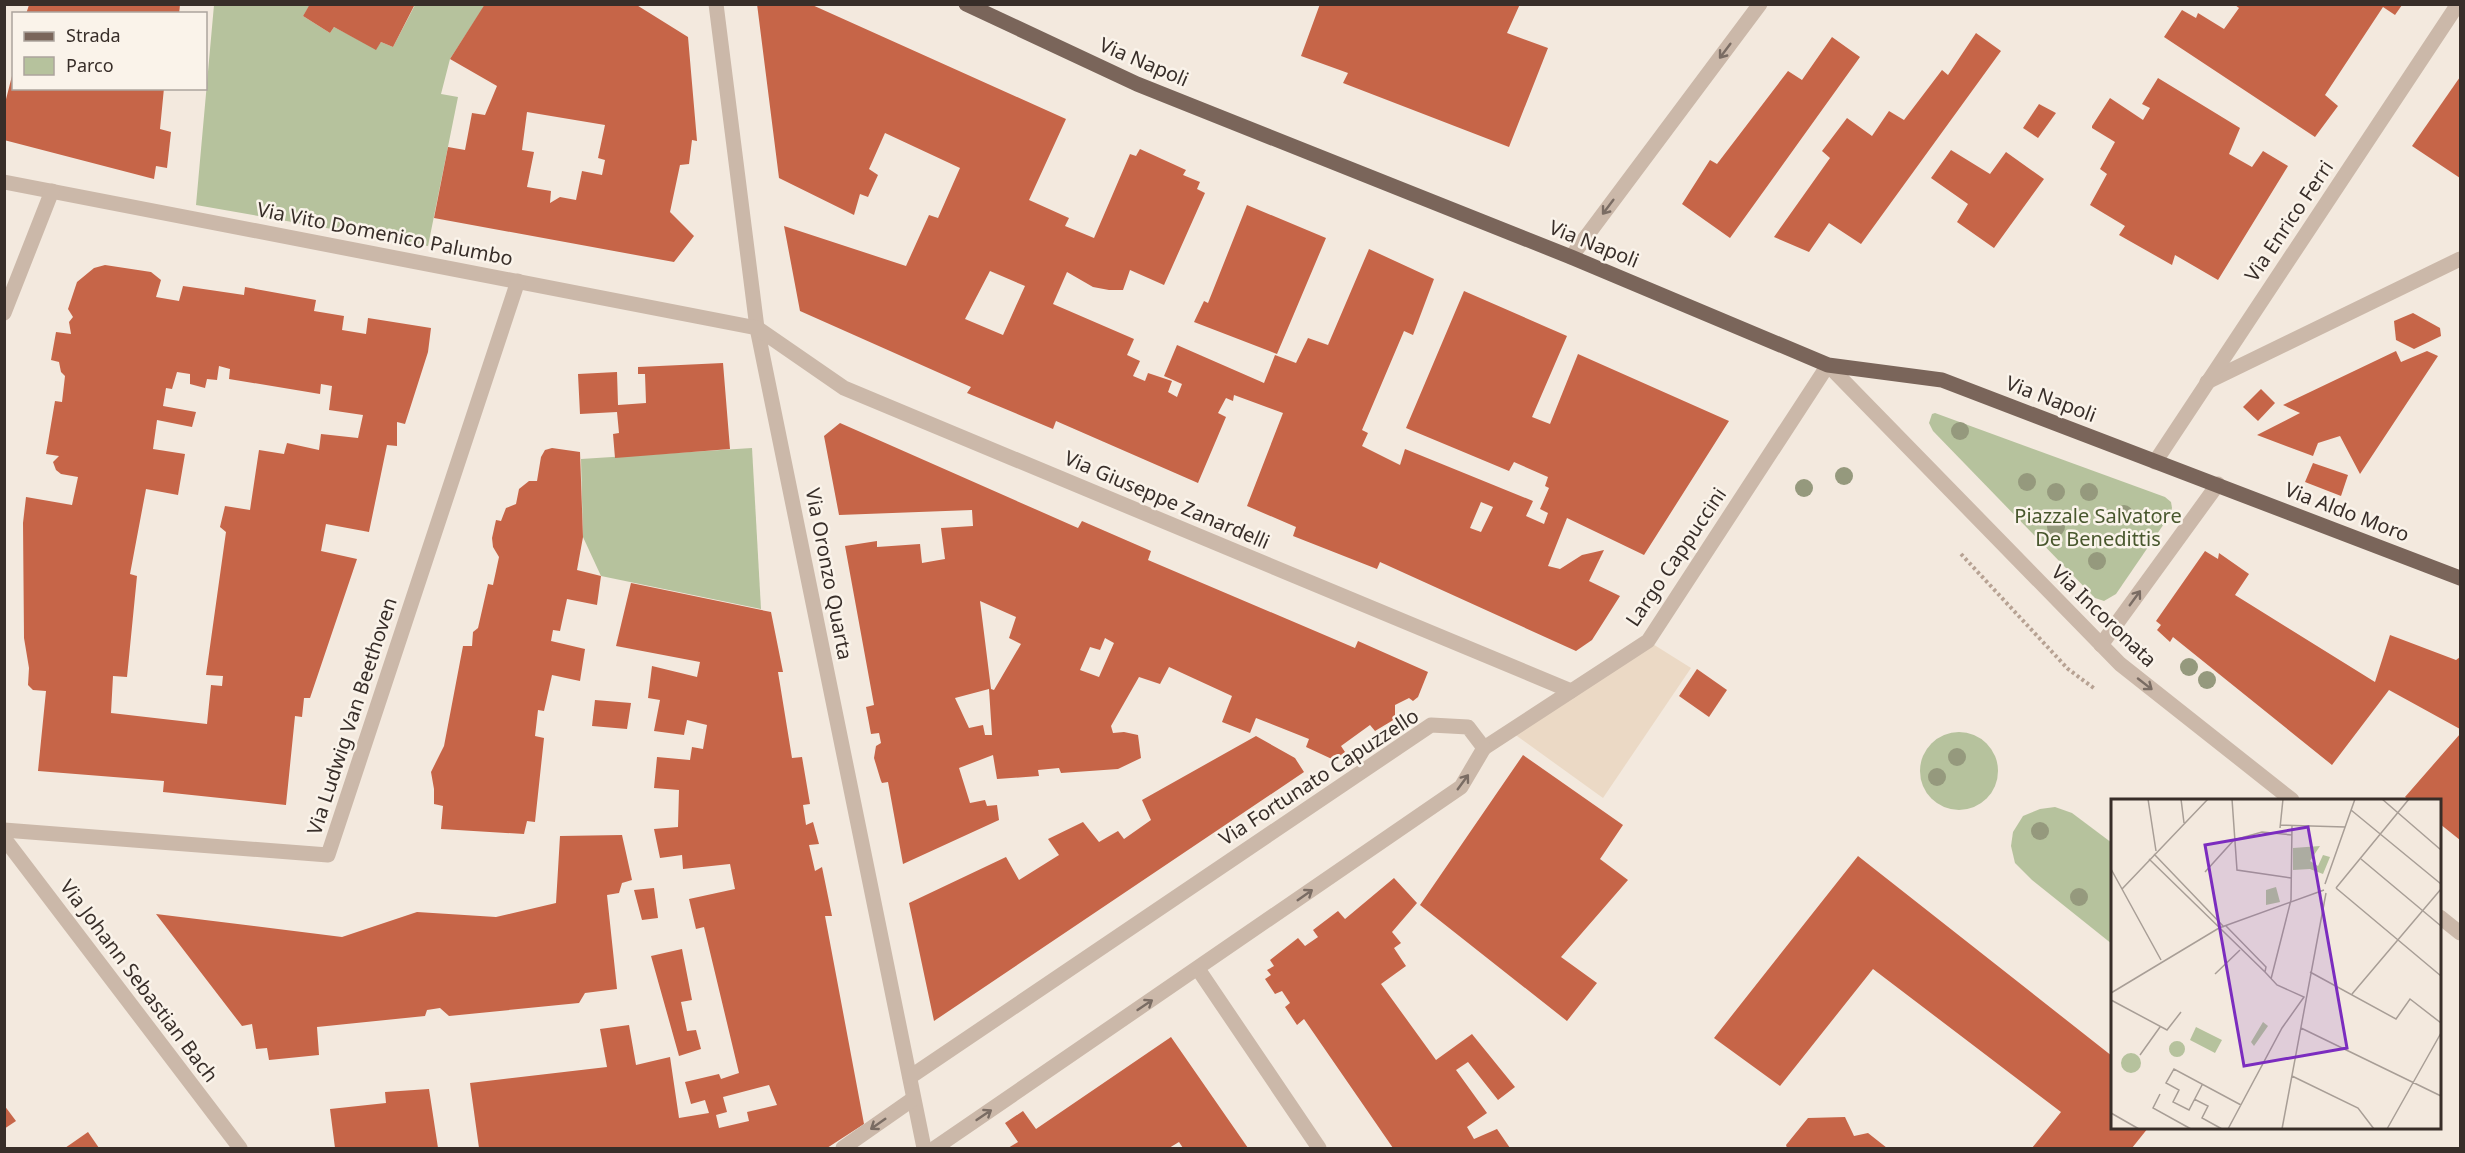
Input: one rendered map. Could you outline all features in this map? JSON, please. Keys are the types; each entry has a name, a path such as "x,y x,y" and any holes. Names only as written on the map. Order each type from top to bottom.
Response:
{"main road":[{"name":"Via Napoli","path":"966,4 1137,84 1571,257 1828,365 1942,380 2154,462 2218,484"},
{"name":"Via Aldo Moro","path":"2218,484 2460,578"}],"street":[{"name":"Via Oronzo Quarta","path":"716,4 758,328 924,1149"},
{"path":"1571,257 1760,4"},
{"name":"Via Enrico Ferri","path":"2154,462 2458,4"},
{"name":"Via Vito Domenico Palumbo","path":"4,182 758,328"},
{"path":"4,313 52,191"},
{"path":"2207,382 2460,259"},
{"name":"Via Ludwig Van Beethoven","path":"4,830 328,855 518,281"},
{"name":"Via Giuseppe Zanardelli","path":"758,328 844,388 1571,691"},
{"name":"Via Incoronata","path":"1828,365 2120,664 2289,799"},
{"name":"Largo Cappuccini","path":"1484,748 1648,641 1828,365"},
{"path":"2101,645 2218,484"},
{"name":"Via Fortunato Capuzzello","path":"910,1077 1431,725 1468,728 1484,748"},
{"path":"936,1149 1461,787 1484,748"},
{"name":"Via Johann Sebastian Bach","path":"4,838 240,1149"},
{"path":"2441,919 2460,933"},
{"path":"1198,969 1319,1149"},
{"path":"843,1149 913,1099"}],"green space":[{"path":"214,5 310,5 303,16 330,33 334,27 376,49 381,42 393,47 415,5 485,5 450,59 441,94 458,97 428,246 196,205"},
{"name":"Piazzale Salvatore De Benedittis","path":"1935,413 2165,497 2171,502 2170,515 2116,594 2104,601 2095,598 1933,431 1929,423 1932,414"},
{"path":"752,448 761,609 601,576 583,537 581,459"},
{"path":"1959,732 1974,735 1987,743 1995,756 1998,771 1995,786 1987,799 1974,807 1959,810 1944,807 1931,799 1923,786 1920,771 1923,756 1931,743 1944,735"},
{"path":"2055,807 2072,813 2111,842 2111,943 2032,880 2015,863 2011,846 2013,832 2023,816 2040,809"}],"shaded area":[{"path":"1648,641 1691,668 1603,798 1510,731"}],"building":[{"path":"310,4 415,4 393,47 381,42 376,50 334,27 330,33 303,16"},
{"path":"485,4 635,4 688,37 697,141 692,140 689,164 680,165 670,212 694,236 674,262 434,218 448,147 465,150 472,113 485,115 497,86 450,59","holes":["527,112 605,125 598,158 605,160 602,175 582,171 576,200 560,197 550,203 551,191 527,187 534,152 522,150"]},
{"path":"757,4 810,4 1066,119 1029,200 1069,218 1065,226 1094,238 1130,154 1136,156 1140,149 1186,170 1183,175 1200,182 1197,189 1205,193 1164,285 1130,270 1123,290 1109,290 1093,287 1067,272 1053,304 1134,339 1127,355 1140,361 1133,376 1145,381 1148,373 1172,381 1168,392 1177,397 1182,384 1164,376 1177,345 1264,383 1275,355 1296,363 1308,338 1328,345 1369,249 1434,279 1413,335 1404,331 1362,430 1368,433 1362,446 1400,465 1405,449 1533,501 1526,516 1544,524 1548,513 1540,509 1549,488 1545,486 1548,477 1514,462 1509,471 1406,428 1464,291 1567,336 1532,417 1550,424 1578,354 1729,421 1644,555 1567,518 1548,566 1560,569 1582,555 1604,550 1589,581 1620,596 1592,640 1576,651 1380,562 1377,569 1293,536 1296,527 1247,506 1283,413 1234,395 1233,401 1226,398 1218,413 1226,417 1198,483 1056,421 1053,429 967,393 971,387 800,311 784,226 906,266 929,215 938,218 960,168 885,133 869,169 878,175 868,197 860,194 854,215 779,178","holes":["990,271 1025,286 1003,335 965,319","1481,502 1493,507 1481,532 1470,528"]},
{"path":"1320,4 1520,4 1507,33 1548,48 1509,147 1343,83 1348,73 1301,56"},
{"path":"29,5 180,5 179,12 27,12"},
{"path":"2235,5 2402,5 2395,15 2383,7 2325,95 2338,106 2315,137 2164,37 2182,10 2196,18 2198,13 2224,29 2239,8"},
{"path":"1976,33 2001,51 1861,244 1829,223 1809,252 1774,237 1830,158 1822,151 1847,118 1872,136 1889,111 1904,120 1942,70 1948,75"},
{"path":"1832,37 1860,57 1730,238 1682,204 1710,160 1717,164 1788,71 1802,80"},
{"path":"12,76 12,90 164,90 160,129 171,132 167,168 156,166 154,179 4,140 4,107"},
{"path":"2460,77 2460,178 2412,146"},
{"path":"2158,78 2240,128 2229,154 2252,167 2263,151 2288,166 2218,280 2175,255 2172,265 2119,235 2125,226 2090,205 2107,174 2100,169 2115,142 2092,126 2110,98 2143,120 2150,108 2142,104"},
{"path":"2039,104 2056,113 2038,138 2023,128"},
{"path":"1951,150 1990,174 2006,152 2044,179 1994,248 1957,222 1968,204 1931,178"},
{"path":"1247,205 1326,238 1277,354 1194,322 1204,301 1208,303"},
{"path":"105,265 151,272 161,280 156,297 179,301 183,286 244,295 245,287 316,300 314,311 344,316 342,330 366,334 368,318 431,328 428,352 405,424 397,422 397,446 387,445 369,532 326,524 321,551 357,559 310,698 304,698 302,717 295,716 286,805 163,792 164,781 38,771 46,691 33,690 28,685 29,668 24,638 23,523 26,497 72,505 78,477 61,474 56,470 53,462 59,456 46,454 55,401 62,402 65,376 61,372 59,362 51,360 56,332 71,334 69,322 73,317 68,309 77,282 94,268","holes":["219,366 230,369 229,379 320,394 321,384 332,386 329,410 363,415 358,438 321,434 319,450 287,443 284,454 259,450 250,510 225,506 220,527 226,532 206,675 223,676 222,686 211,685 207,724 111,713 113,676 127,677 137,576 130,574 146,489 178,495 185,454 153,449 157,420 192,427 196,412 163,406 166,388 172,389 177,372 190,374 190,384 205,388 207,379 217,380"]},
{"path":"2413,313 2440,328 2441,336 2414,349 2396,340 2394,321"},
{"path":"2396,351 2401,362 2427,351 2438,356 2360,474 2340,436 2318,443 2313,456 2257,435 2300,413 2283,405"},
{"path":"723,363 730,449 615,458 613,434 619,433 617,412 580,414 578,374 617,372 618,405 646,403 645,374 638,374 638,367"},
{"path":"2261,389 2275,403 2258,421 2243,407"},
{"path":"840,423 1078,528 1082,521 1151,551 1148,560 1355,648 1358,641 1428,672 1418,697 1413,701 1409,698 1395,705 1395,719 1375,731 1370,725 1341,746 1345,752 1334,760 1306,747 1309,739 1256,718 1250,733 1222,722 1232,696 1169,667 1160,684 1139,677 1111,726 1113,733 1124,732 1138,735 1141,758 1118,769 1061,773 1059,768 1038,770 1039,776 997,779 993,755 959,768 970,803 985,800 987,806 997,805 999,820 903,864 888,782 882,783 874,758 876,746 881,743 879,733 871,734 866,707 874,705 845,546 877,541 877,547 920,544 922,563 945,559 941,528 973,526 972,510 839,515 824,436","holes":["980,601 1016,617 1009,638 1021,644 994,690 991,689","1105,638 1114,643 1099,677 1080,670 1090,647 1100,650","989,689 992,735 985,735 983,725 969,728 955,698"]},
{"path":"552,448 580,452 583,537 577,570 601,576 597,605 567,599 560,631 553,630 551,641 585,649 580,681 552,675 544,711 538,710 535,736 544,738 535,822 527,821 524,834 441,829 443,806 434,804 431,772 444,746 463,646 472,646 473,632 478,628 488,584 493,585 499,557 493,547 492,538 496,520 501,521 506,508 516,504 519,489 529,481 537,481 541,457 545,450"},
{"path":"2313,463 2348,475 2341,496 2305,482"},
{"path":"2205,551 2218,559 2219,553 2249,574 2235,595 2375,682 2390,635 2456,660 2460,657 2460,729 2389,690 2332,765 2173,637 2170,642 2157,630 2161,625 2156,621"},
{"path":"631,583 771,612 783,672 778,672 792,758 802,757 810,804 803,805 806,825 813,822 819,844 809,845 815,871 822,867 832,916 825,916 864,1124 827,1148 479,1148 470,1083 607,1067 600,1029 629,1025 636,1065 670,1057 679,1118 709,1113 705,1100 691,1104 685,1082 719,1074 721,1079 739,1073 704,927 696,929 689,899 735,889 730,864 683,869 682,855 660,858 654,829 678,827 679,790 654,788 657,757 690,760 692,747 703,749 707,725 687,720 684,735 654,731 660,700 648,698 652,666 697,677 700,662 616,646","holes":["769,1085 777,1105 747,1112 749,1121 719,1128 716,1115 727,1112 723,1097"]},
{"path":"1697,669 1727,690 1709,717 1679,696"},
{"path":"595,700 631,703 627,729 592,726"},
{"path":"2460,734 2460,840 2441,825 2441,799 2408,799 2405,797"},
{"path":"1256,736 1295,758 1304,772 934,1021 909,903 1006,857 1019,880 1059,855 1048,839 1083,822 1099,842 1118,831 1124,839 1151,820 1142,800"},
{"path":"1523,755 1623,825 1600,859 1628,880 1561,957 1597,983 1567,1021 1420,905"},
{"path":"622,835 632,880 622,883 619,893 607,895 617,989 585,993 579,1003 449,1016 440,1008 427,1010 425,1016 317,1027 319,1055 269,1060 267,1048 256,1049 252,1024 242,1026 156,914 342,937 417,912 496,917 556,903 560,836"},
{"path":"1858,856 2111,1055 2111,1129 2147,1129 2132,1148 2032,1148 2061,1112 1873,969 1780,1086 1714,1038"},
{"path":"1394,878 1417,903 1392,932 1401,943 1394,948 1406,966 1381,984 1436,1060 1472,1034 1515,1087 1498,1100 1468,1062 1456,1070 1487,1113 1467,1127 1474,1139 1497,1129 1510,1148 1393,1148 1304,1019 1297,1025 1285,1007 1290,1003 1282,991 1275,994 1265,979 1271,975 1267,970 1274,966 1270,960 1298,938 1305,946 1318,937 1313,930 1338,911 1345,919"},
{"path":"654,888 658,918 642,920 634,890"},
{"path":"682,949 692,1000 681,1002 687,1031 696,1030 701,1049 679,1056 651,956"},
{"path":"1171,1037 1248,1148 1183,1148 1179,1142 1169,1148 1008,1148 1018,1142 1005,1123 1023,1111 1036,1129"},
{"path":"429,1089 438,1148 335,1148 330,1109 386,1103 385,1092"},
{"path":"4,1105 16,1121 4,1129"},
{"path":"1845,1117 1854,1136 1868,1133 1887,1148 1787,1148 1786,1145 1808,1118"},
{"path":"88,1132 99,1148 65,1148"}]}
